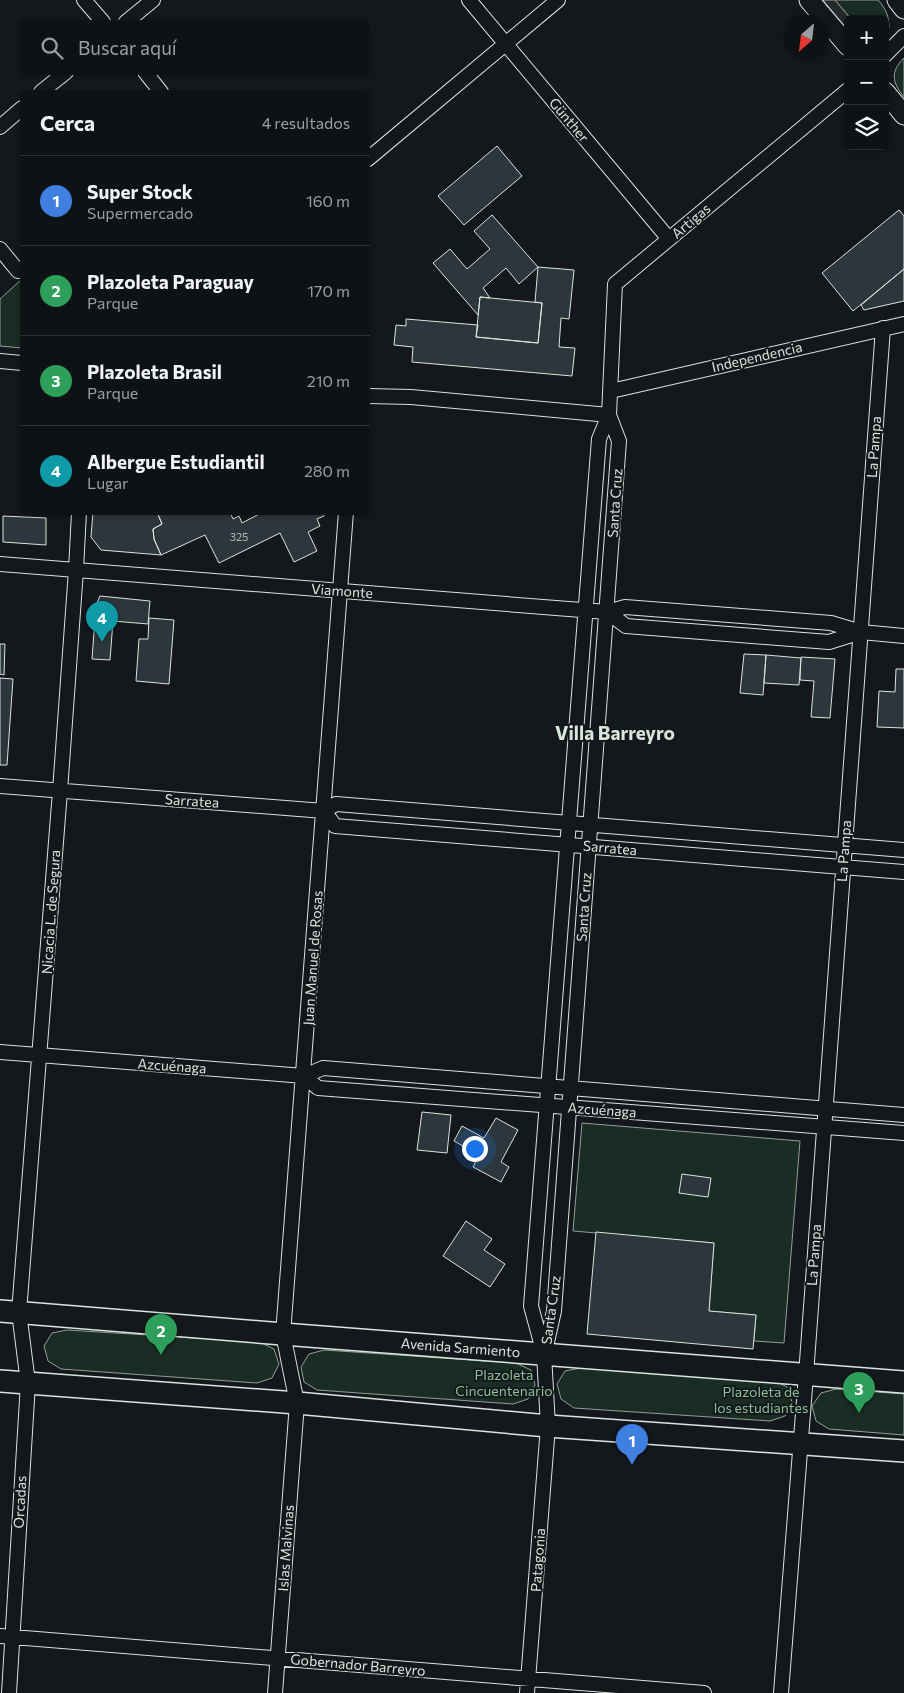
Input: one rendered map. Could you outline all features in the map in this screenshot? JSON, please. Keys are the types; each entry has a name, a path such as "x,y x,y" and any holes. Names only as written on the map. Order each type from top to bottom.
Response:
{"main road":[{"path":"809,0 844,41"},
{"path":"897,0 904,9"},
{"path":"889,97 904,115"},
{"name":"Avenida Sarmiento","path":"9,1311 904,1382"},
{"path":"0,1380 297,1403 548,1426 904,1451"}],"street":[{"path":"84,0 101,20"},
{"path":"128,20 153,0"},
{"name":"Günther","path":"469,0 669,239"},
{"path":"370,157 558,0"},
{"path":"889,52 904,36"},
{"path":"44,90 62,75"},
{"path":"147,75 159,90"},
{"name":"Artigas","path":"611,391 615,284 844,93"},
{"path":"0,127 20,110"},
{"path":"0,249 18,271"},
{"name":"Independencia","path":"611,391 904,324"},
{"name":"La Pampa","path":"781,1693 883,328"},
{"path":"0,361 20,363"},
{"name":"Santa Cruz","path":"544,1354 531,1306 599,439 609,416 611,391"},
{"path":"370,396 411,397 609,416"},
{"name":"Santa Cruz","path":"544,1354 554,1311 619,441 609,416"},
{"name":"Nicacia L. de Segura","path":"9,1311 40,1055 79,515"},
{"name":"Juan Manuel de Rosas","path":"297,1403 283,1334 346,515"},
{"name":"Viamonte","path":"0,564 607,612 625,607 831,623 861,632 904,636"},
{"name":"Viamonte","path":"607,612 626,626 761,637 829,642 861,632"},
{"name":"Sarratea","path":"0,786 324,811 336,804 904,850"},
{"name":"Sarratea","path":"324,811 335,826 904,872"},
{"name":"Azcuénaga","path":"0,1052 304,1076 323,1068 904,1115"},
{"name":"Azcuénaga","path":"304,1076 318,1088 904,1133"},
{"name":"Orcadas","path":"9,1311 28,1383 6,1636 9,1693"},
{"name":"Patagonia","path":"528,1686 548,1426 544,1354"},
{"name":"Islas Malvinas","path":"274,1693 297,1403"},
{"name":"Gobernador Barreyro","path":"6,1636 277,1658 528,1686 704,1693"}],"green space":[{"path":"835,0 878,0 887,15 848,15"},
{"path":"904,58 904,97 897,87 894,77 896,68"},
{"path":"20,281 20,348 0,346 0,299"},
{"path":"582,1123 800,1141 784,1343 754,1341 756,1315 709,1311 714,1243 573,1231"},
{"path":"67,1330 260,1342 274,1349 279,1364 272,1378 257,1383 61,1369 48,1361 44,1346 52,1333"},
{"name":"Plazoleta Cincuentenario","path":"324,1350 516,1363 531,1370 535,1385 528,1399 513,1404 317,1390 304,1382 301,1367 309,1354"},
{"name":"Plazoleta de los estudiantes","path":"581,1368 773,1380 787,1387 792,1402 785,1416 770,1421 574,1408 561,1399 557,1384 565,1371"},
{"path":"836,1389 904,1394 904,1435 829,1429 816,1421 812,1406 821,1393"}],"shaded area":[{"path":"823,0 835,0 848,15 844,15 844,25"}],"building":[{"path":"497,146 522,176 464,225 438,196"},
{"path":"899,210 904,216 904,269 853,311 822,273"},
{"path":"492,215 538,267 519,284 506,268 483,288 490,298 480,297 478,315 433,263 450,249 467,269 490,249 474,231"},
{"path":"538,267 574,270 569,319 561,318 559,347 575,348 572,376 412,362 413,347 394,345 396,325 406,326 406,319 478,325 476,337 538,343 542,303 535,302"},
{"path":"904,269 904,301 864,310 861,305"},
{"path":"480,297 542,303 538,343 476,337"},
{"path":"93,515 158,515 162,524 153,529 154,539 161,555 101,550 91,537"},
{"path":"158,515 231,515 233,519 239,516 242,523 257,515 324,516 317,519 320,526 308,532 317,551 294,562 280,533 219,563 205,535 161,555 154,539 153,529 162,524"},
{"path":"3,516 46,518 46,545 3,542"},
{"path":"100,596 150,601 148,624 113,621 110,660 92,659 96,605"},
{"path":"149,618 174,620 169,684 136,681 139,639 148,639"},
{"path":"0,644 5,644 4,675 0,674"},
{"path":"744,654 766,655 763,695 740,693"},
{"path":"766,655 801,658 799,685 764,683"},
{"path":"801,657 835,659 830,718 811,717 814,681 800,680"},
{"path":"896,669 904,669 904,728 877,727 879,691 895,692"},
{"path":"0,678 13,679 7,765 0,765"},
{"path":"422,1112 451,1115 447,1153 417,1150"},
{"path":"496,1118 518,1130 501,1162 509,1167 501,1182 473,1167 479,1155 454,1141 462,1126 484,1138"},
{"path":"682,1174 711,1178 708,1197 679,1193"},
{"path":"466,1221 492,1239 484,1250 505,1264 490,1287 443,1256"},
{"path":"596,1232 714,1243 709,1311 756,1315 753,1349 587,1334"}],"place":[{"name":"Albergue Estudiantil","path":"102,642"},
{"name":"Plazoleta Paraguay","path":"161,1355"},
{"name":"Plazoleta Brasil","path":"859,1413"},
{"name":"Super Stock","path":"632,1465"}],"district":[{"name":"Villa Barreyro","path":"615,733"}]}
